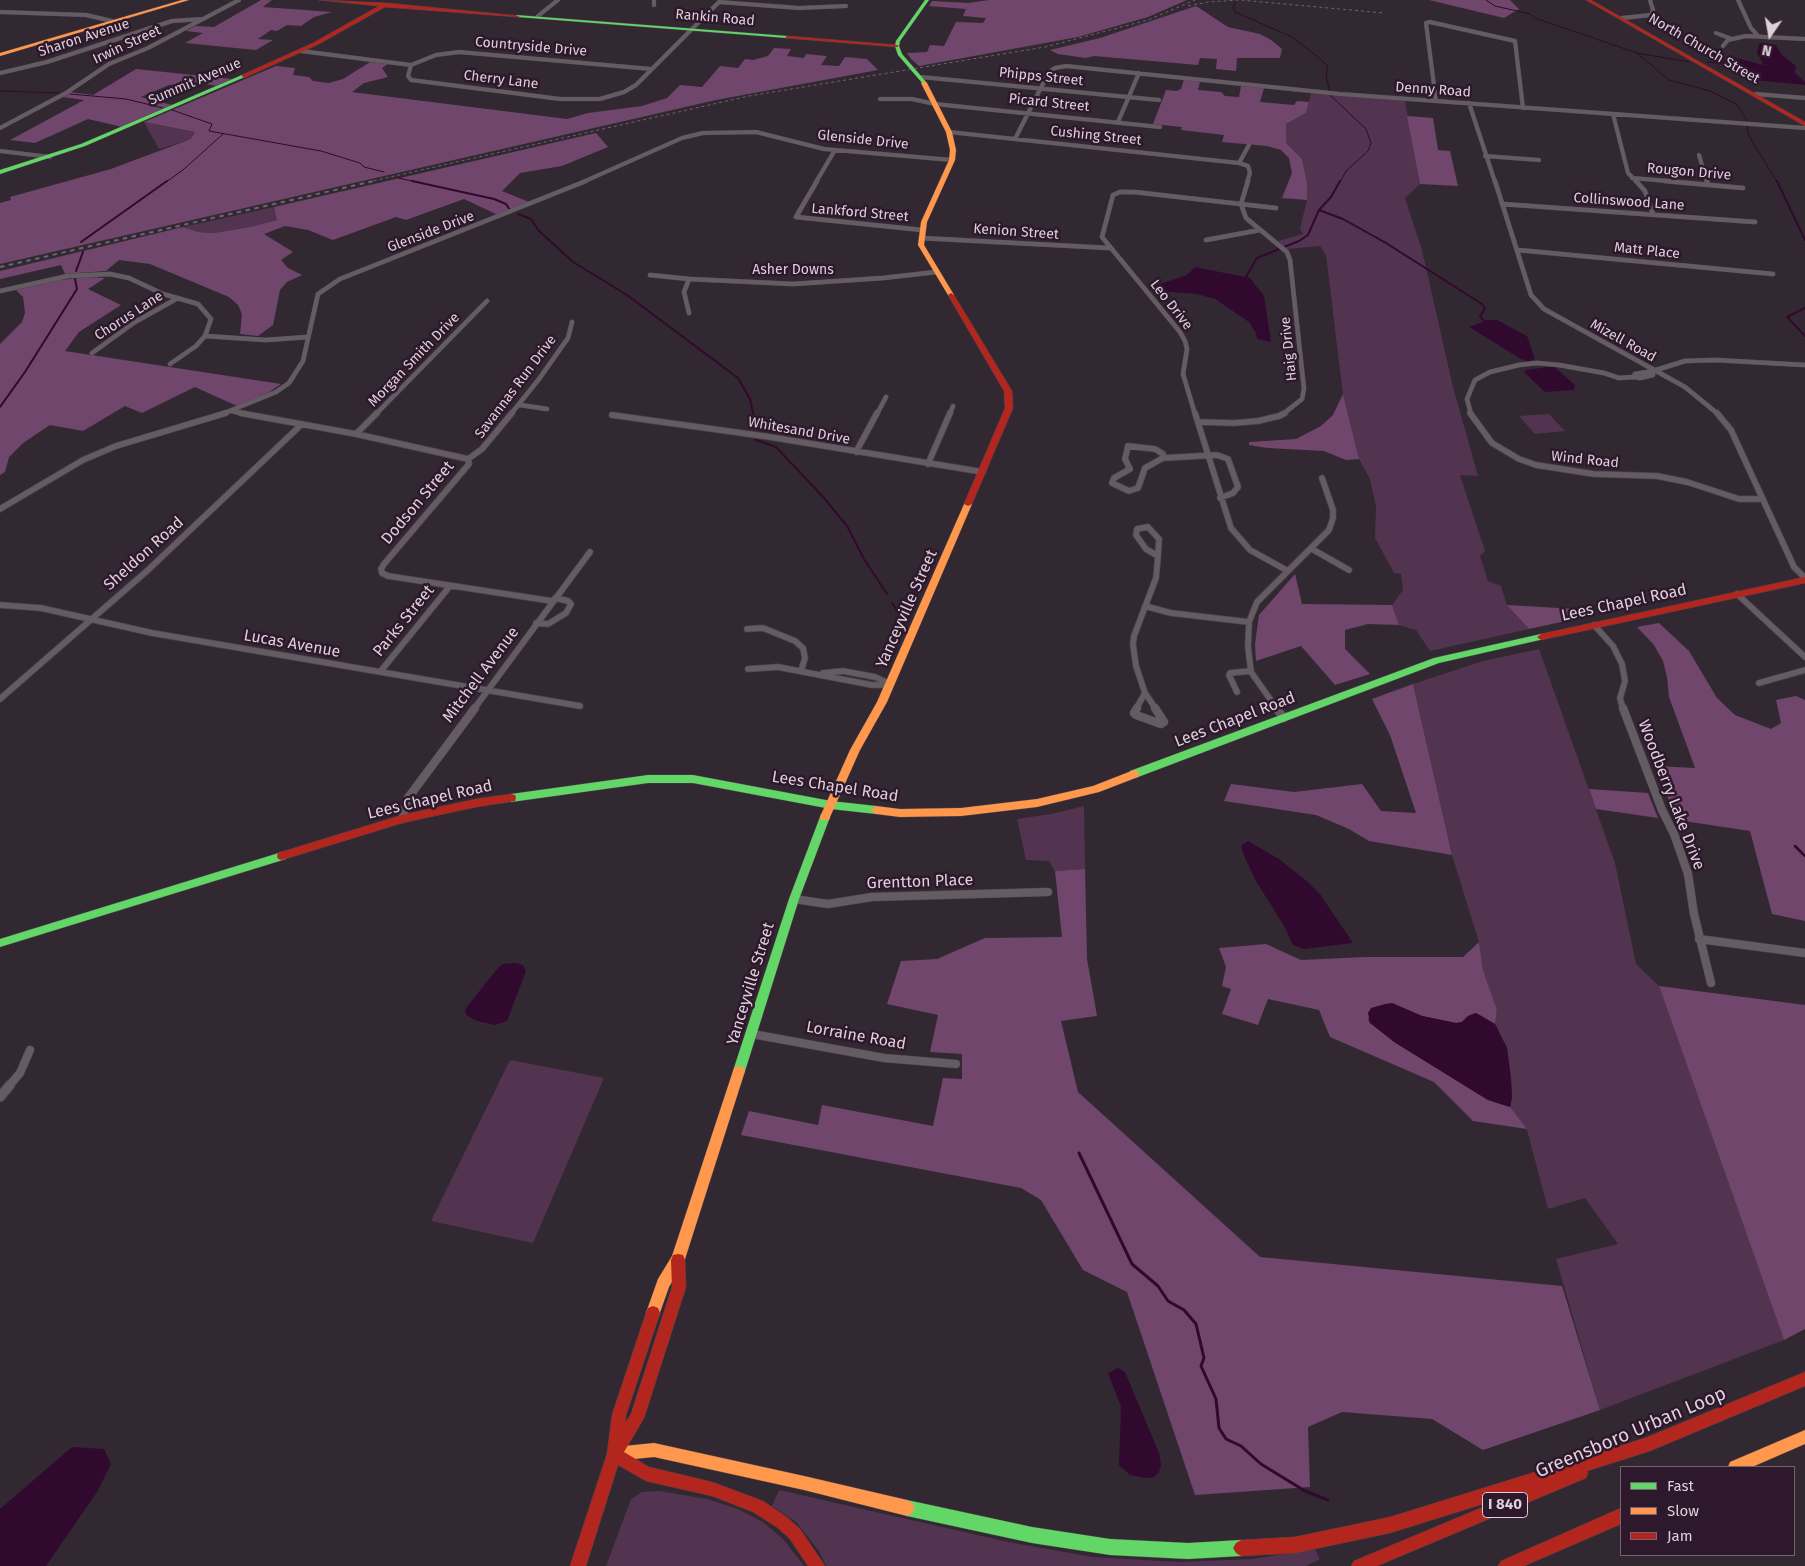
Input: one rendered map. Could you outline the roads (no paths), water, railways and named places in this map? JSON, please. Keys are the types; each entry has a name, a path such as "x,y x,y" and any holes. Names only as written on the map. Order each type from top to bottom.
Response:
{"main road":[{"path":"0,54 187,0"},
{"name":"Rankin Road","path":"321,0 389,2 897,46"},
{"path":"922,234 952,160 952,144 949,132 921,77 900,54 897,46 927,0"},
{"name":"North Church Street","path":"1588,0 1756,94 1805,124"},
{"name":"Summit Avenue","path":"0,172 50,157 108,134 301,51 360,20 389,2"},
{"name":"Yanceyville Street","path":"578,1566 614,1454 619,1415 663,1284 678,1260 794,899 855,750 890,684 1009,408 1008,390 923,249 922,234"},
{"name":"Lees Chapel Road","path":"0,943 402,818 476,803 615,783 664,778 720,783 831,805 880,811 941,813 1000,809 1037,804 1094,789 1437,660 1805,579"},
{"name":"Yanceyville Street","path":"614,1454 637,1418 679,1288 678,1260"},
{"name":"Greensboro Urban Loop","path":"1359,1566 1805,1379"},
{"path":"1737,1466 1805,1437"},
{"path":"614,1454 654,1450 804,1482 859,1498 1023,1534 1110,1547 1188,1551 1295,1545 1358,1533 1390,1525 1650,1444"},
{"path":"614,1454 646,1474 712,1489 758,1506 784,1523 795,1534 806,1546 817,1566"},
{"path":"1506,1566 1620,1516"}],"street":[{"name":"Irwin Street","path":"0,128 66,93 109,64 148,48 239,0"},
{"path":"538,16 558,0"},
{"path":"654,0 654,5"},
{"path":"1622,18 1651,15 1653,10 1650,0"},
{"path":"1738,0 1750,28 1758,36"},
{"path":"720,1 788,8 846,6"},
{"name":"Cherry Lane","path":"411,65 408,76 411,80 576,100 600,98 624,92 636,85 720,1"},
{"path":"820,2 821,7"},
{"path":"0,12 86,15 112,21"},
{"name":"Sharon Avenue","path":"0,72 47,62 172,21 204,19"},
{"path":"1436,101 1426,23 1430,22 1514,39 1523,108"},
{"path":"1716,33 1732,39 1758,36 1805,39"},
{"path":"1723,46 1732,39"},
{"path":"301,51 411,65"},
{"name":"Countryside Drive","path":"411,65 436,54 459,52 651,69"},
{"name":"Denny Road","path":"1041,88 1049,72 1059,66 1317,92 1805,128"},
{"path":"1118,122 1138,73"},
{"name":"Phipps Street","path":"921,77 1160,100"},
{"path":"1015,139 1041,88"},
{"path":"1756,94 1805,98"},
{"name":"Picard Street","path":"880,99 912,99 935,104 1029,112 1160,127"},
{"name":"Mizell Road","path":"1469,104 1518,250 1530,295 1544,309 1685,387 1721,416 1731,430 1794,567 1805,579"},
{"path":"1613,114 1628,173 1645,191 1653,214"},
{"name":"Glenside Drive","path":"0,509 82,460 116,446 231,411 276,392 289,383 303,361 314,302 318,294 340,279 557,194 682,138 703,133 756,132 774,135 813,147 952,160"},
{"name":"Cushing Street","path":"949,132 1239,163"},
{"path":"1249,145 1239,163 1248,166 1250,173 1242,204 1246,218 1260,230"},
{"name":"Lankford Street","path":"835,150 796,218 922,234"},
{"path":"0,151 50,157"},
{"path":"1699,155 1708,184"},
{"path":"1485,156 1539,160"},
{"name":"Rougon Drive","path":"1632,178 1744,188"},
{"path":"1109,248 1102,237 1113,196 1120,192 1276,208"},
{"name":"Collinswood Lane","path":"1502,204 1755,222"},
{"path":"1206,240 1260,230"},
{"name":"Haig Drive","path":"1199,422 1234,423 1258,421 1279,416 1294,408 1302,399 1304,388 1303,367 1290,260 1287,252 1260,230"},
{"name":"Kenion Street","path":"922,234 1109,248"},
{"name":"Leo Drive","path":"1109,248 1180,332 1185,341 1187,349 1183,374 1228,522 1242,543 1260,556 1288,571"},
{"name":"Matt Place","path":"1518,250 1773,274"},
{"name":"Asher Downs","path":"650,275 688,279 793,284 883,278 936,272"},
{"path":"0,291 46,279 98,273 129,278 152,289 198,304 208,314 210,320 205,336 196,346 170,364"},
{"path":"688,279 684,292 689,313"},
{"name":"Chorus Lane","path":"92,353 135,322 178,298"},
{"name":"Morgan Smith Drive","path":"356,434 487,301"},
{"name":"Savannas Run Drive","path":"468,459 482,449 520,405 568,338 572,322"},
{"path":"205,336 266,340 308,337"},
{"name":"Wind Road","path":"1763,499 1739,499 1687,482 1657,476 1594,474 1555,470 1536,465 1514,456 1492,443 1471,415 1467,399 1475,380 1490,372 1519,364 1559,365 1604,373 1619,378 1634,377 1635,374 1654,371 1685,361 1715,360 1805,365"},
{"path":"856,452 886,397"},
{"path":"520,405 547,409"},
{"path":"928,464 953,406"},
{"name":"Dodson Street","path":"231,411 356,434 468,459 469,464 381,569 382,573 388,576 450,586 554,600"},
{"name":"Whitesand Drive","path":"612,416 761,436 983,472"},
{"name":"Sheldon Road","path":"0,700 91,621 226,498 302,424"},
{"path":"1145,468 1138,488 1129,491 1112,483 1114,478 1130,469 1125,459 1128,446 1155,450 1163,454 1164,458"},
{"path":"1129,465 1145,468 1164,458 1208,455 1216,455 1228,459 1238,487 1233,493 1220,498"},
{"path":"1284,718 1264,693 1251,670 1248,647 1249,622 1257,602 1329,530 1333,518 1333,510 1322,478"},
{"path":"1145,693 1134,713 1136,716 1161,724 1164,722 1145,693 1136,666 1133,645 1134,636 1156,578 1158,556 1159,540 1152,530 1143,527 1137,529 1136,535 1146,549 1158,556"},
{"path":"1312,549 1349,570"},
{"name":"Mitchell Avenue","path":"402,818 408,798 486,690 590,552"},
{"name":"Parks Street","path":"380,672 450,586"},
{"path":"1736,594 1805,657"},
{"path":"536,623 548,624 566,613 570,604 568,601 554,600"},
{"name":"Lucas Avenue","path":"0,605 41,608 91,621 580,706"},
{"path":"1145,606 1171,613 1249,622"},
{"name":"Woodberry Lake Drive","path":"1594,625 1613,646 1622,664 1625,681 1620,698 1623,710 1662,810 1674,834 1688,874 1699,939 1711,983"},
{"path":"747,629 763,628 795,641 803,648 805,658 801,671"},
{"path":"748,669 778,667 872,685 890,684"},
{"path":"1237,692 1230,673 1251,670"},
{"path":"1759,683 1805,670"},
{"path":"818,674 843,671 876,677 890,684"},
{"path":"851,681 855,673"},
{"name":"Grentton Place","path":"794,899 828,904 872,897 1048,892"},
{"path":"1699,939 1805,953"},
{"name":"Lorraine Road","path":"752,1034 884,1058 956,1064"},
{"path":"0,1097 20,1073 30,1050"}],"waterway":[{"path":"1237,0 1233,7 1235,12 1292,37 1323,61 1328,67 1326,76 1331,96 1366,129 1371,143 1368,151 1346,171 1340,182"},
{"path":"1486,0 1495,6 1530,14 1535,18 1637,53"},
{"path":"1637,53 1689,62"},
{"path":"1637,53 1669,80 1710,91 1736,104 1746,118 1748,133 1752,141 1777,182"},
{"path":"1707,62 1728,64"},
{"path":"0,91 59,93"},
{"path":"70,94 126,99 163,108"},
{"path":"172,110 212,124 209,131 321,151 360,163 364,167 384,172"},
{"path":"166,182 183,170 223,134"},
{"path":"398,178 417,182"},
{"path":"81,242 167,181"},
{"path":"412,181 494,199 506,204 510,210"},
{"path":"1319,210 1331,197 1340,181"},
{"path":"1777,181 1805,240"},
{"path":"1246,277 1257,258 1299,241 1308,235 1319,210"},
{"path":"1319,210 1343,219 1386,243 1482,304 1485,308 1480,317 1487,323"},
{"path":"518,214 531,219 538,230 573,262 627,295 738,378 750,399 756,427"},
{"path":"76,271 83,252"},
{"path":"0,407 25,372 77,289 75,279"},
{"path":"1805,308 1787,317 1805,336"},
{"path":"756,440 776,447 824,498 847,526 864,559 887,594"},
{"path":"892,603 904,621"},
{"path":"1795,846 1805,856"},
{"path":"1079,1153 1132,1264 1158,1286 1168,1301 1184,1310 1196,1324 1204,1358 1201,1366 1216,1399 1219,1428 1226,1439 1241,1446 1261,1464 1305,1491 1328,1500"}],"railway":[{"path":"368,182 749,96 1045,47 1148,20 1195,0"},
{"path":"1188,6 1208,2 1240,0 1384,13"},
{"path":"0,267 374,181"}]}
